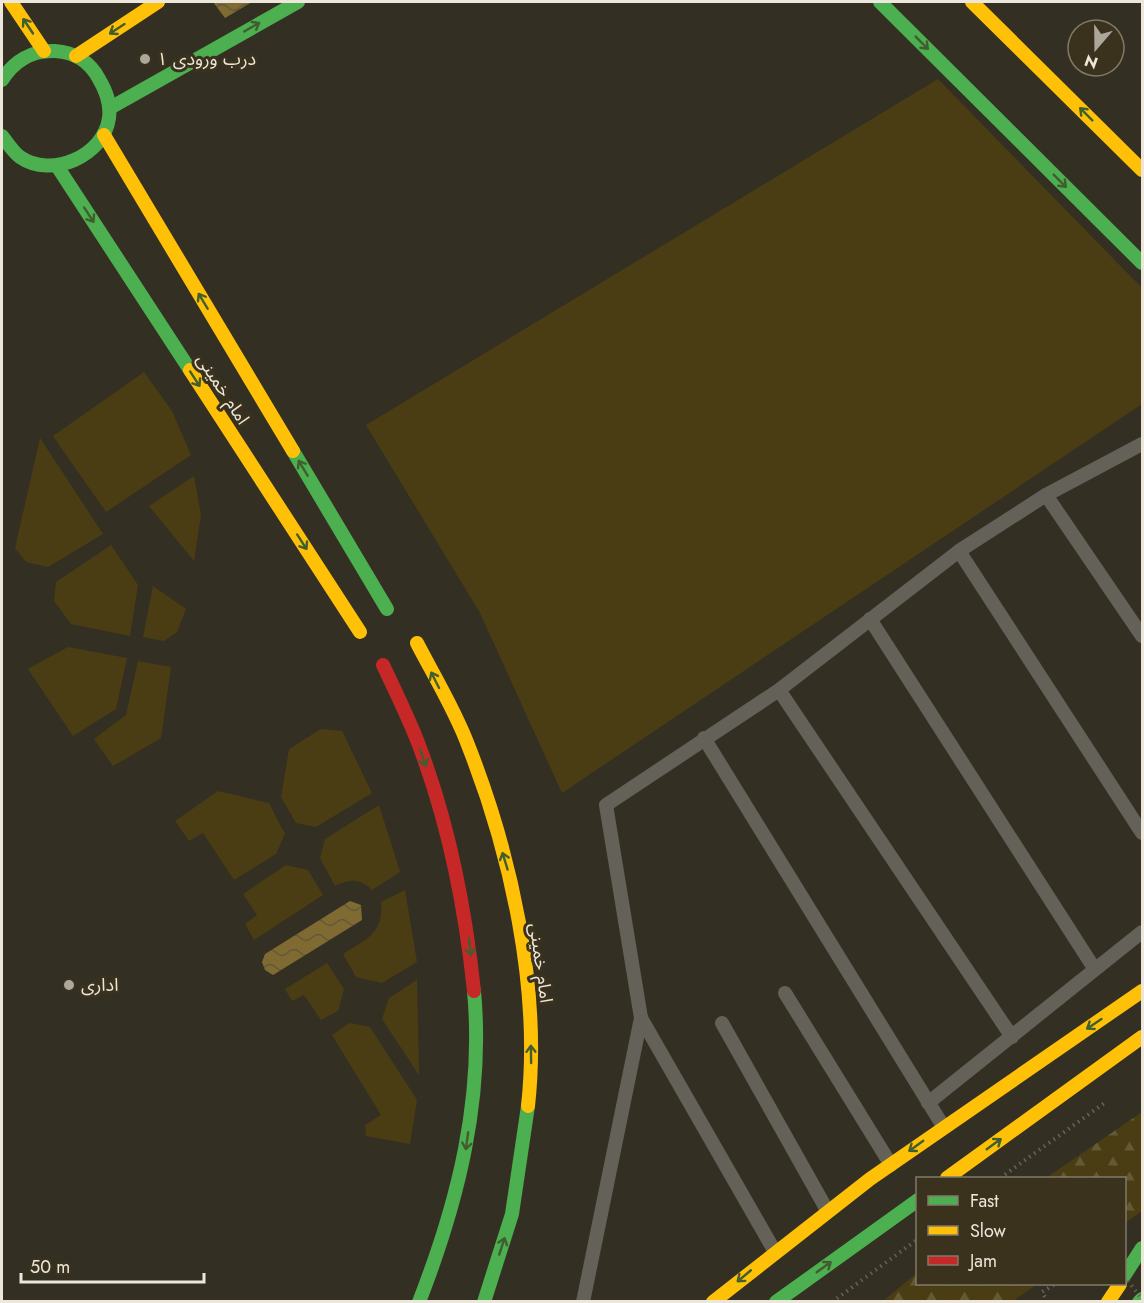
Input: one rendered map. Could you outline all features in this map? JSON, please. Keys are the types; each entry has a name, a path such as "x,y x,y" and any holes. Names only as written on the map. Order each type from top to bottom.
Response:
{"street":[{"path":"11,2 44,51"},
{"path":"76,56 158,2"},
{"path":"110,108 298,2"},
{"path":"880,2 1143,263"},
{"path":"972,2 1143,170"},
{"path":"2,136 20,157 37,165 57,166 76,162 92,150 104,135 110,108 101,77 90,65 76,56 61,51 30,54 3,73"},
{"name":"امام خمینی","path":"104,135 387,609"},
{"name":"امام خمینی","path":"57,166 360,632"},
{"path":"361,646 360,632 370,615 387,609 404,613"},
{"path":"370,659 383,665 405,661 417,643 415,626"},
{"name":"امام خمینی","path":"417,643 468,744 508,870 530,986 531,1081 525,1143 512,1214 484,1302"},
{"path":"383,665 422,751 448,838 463,895 475,1003 475,1074 467,1146 442,1243 419,1302"},
{"path":"713,1302 774,1250 943,1126 1143,991"},
{"path":"949,1177 1143,1037"},
{"path":"776,1302 916,1201"},
{"path":"1126,1274 1143,1248"},
{"path":"1108,1302 1119,1285"}],"lane":[{"path":"774,1250 641,1018 606,805 704,738 780,690 959,551 1046,495 1143,444"},
{"path":"1046,495 1143,636"},
{"path":"959,551 1143,833"},
{"path":"870,619 1094,968"},
{"path":"780,690 1012,1037"},
{"path":"704,738 943,1126"},
{"path":"928,1103 1094,968 1143,932"},
{"path":"785,993 891,1165"},
{"path":"583,1302 641,1018"},
{"path":"722,1023 827,1210"}],"path":[{"path":"1003,1177 1114,1095"},
{"path":"832,1302 916,1240"},
{"path":"1126,1278 1141,1300"},
{"path":"1048,1302 1042,1292 1053,1285"}],"green space":[{"path":"938,79 1142,288 1142,404 562,793 480,613 366,425"},
{"path":"144,372 172,411 191,455 106,512 53,436"},
{"path":"40,438 103,534 48,567 26,562 15,548"},
{"path":"194,476 201,515 194,561 149,506"},
{"path":"111,545 138,585 130,636 71,624 54,601 56,582"},
{"path":"153,586 186,609 177,632 164,641 143,637"},
{"path":"68,647 127,658 116,709 73,736 28,669"},
{"path":"138,661 171,667 161,738 113,766 94,739 126,715"},
{"path":"321,729 342,731 372,793 316,827 296,823 281,797 289,749"},
{"path":"218,791 269,803 285,834 276,854 234,880 203,833 189,841 175,821"},
{"path":"379,805 400,872 372,890 363,883 354,881 335,886 320,858 325,839"},
{"path":"286,865 308,870 323,895 254,940 245,924 257,915 243,894"},
{"path":"405,890 417,962 382,983 356,977 343,954 366,939 376,929 380,922 381,902"},
{"path":"327,963 344,989 338,1011 321,1020 304,995 292,1001 285,989"},
{"path":"417,980 419,1075 382,1019 389,998"},
{"path":"350,1023 370,1027 417,1100 410,1144 366,1136 365,1125 381,1115 332,1035"},
{"path":"1142,1112 1142,1211 1126,1222 1126,1177 1047,1177"},
{"path":"916,1274 916,1285 1036,1285 1013,1301 883,1301"}],"water":[{"path":"213,2 252,2 225,18"},
{"path":"350,901 361,905 362,920 273,975 265,970 262,962 265,954"}],"traffic: fast":[{"path":"110,108 298,2"},
{"path":"880,2 1142,263"},
{"path":"2,80 12,67 31,55 47,51 69,53 81,59 95,73 109,102 109,118 105,131 87,153 74,160 46,166 33,163 17,155 2,136"},
{"path":"57,166 190,370"},
{"path":"293,451 387,609"},
{"path":"419,1302 445,1226 465,1150 475,1071 474,991"},
{"path":"484,1302 512,1214 528,1106"},
{"path":"776,1302 916,1201"},
{"path":"1126,1273 1142,1248"},
{"path":"1139,1302 1142,1299"}],"traffic: slow":[{"path":"11,2 44,51"},
{"path":"76,56 158,2"},
{"path":"972,2 1142,170"},
{"path":"104,135 293,451"},
{"path":"190,370 360,632"},
{"path":"417,643 463,732 483,787 509,876 519,922 530,1016 531,1061 528,1106"},
{"path":"713,1302 870,1179 1142,991"},
{"path":"948,1177 1142,1037"},
{"path":"1108,1302 1119,1285"}],"traffic: jam":[{"path":"383,665 417,740 438,801 454,863 466,927 474,991"}],"place":[{"name":"درب ورودی ۱","path":"145,59"},
{"name":"اداری","path":"69,985"}]}
